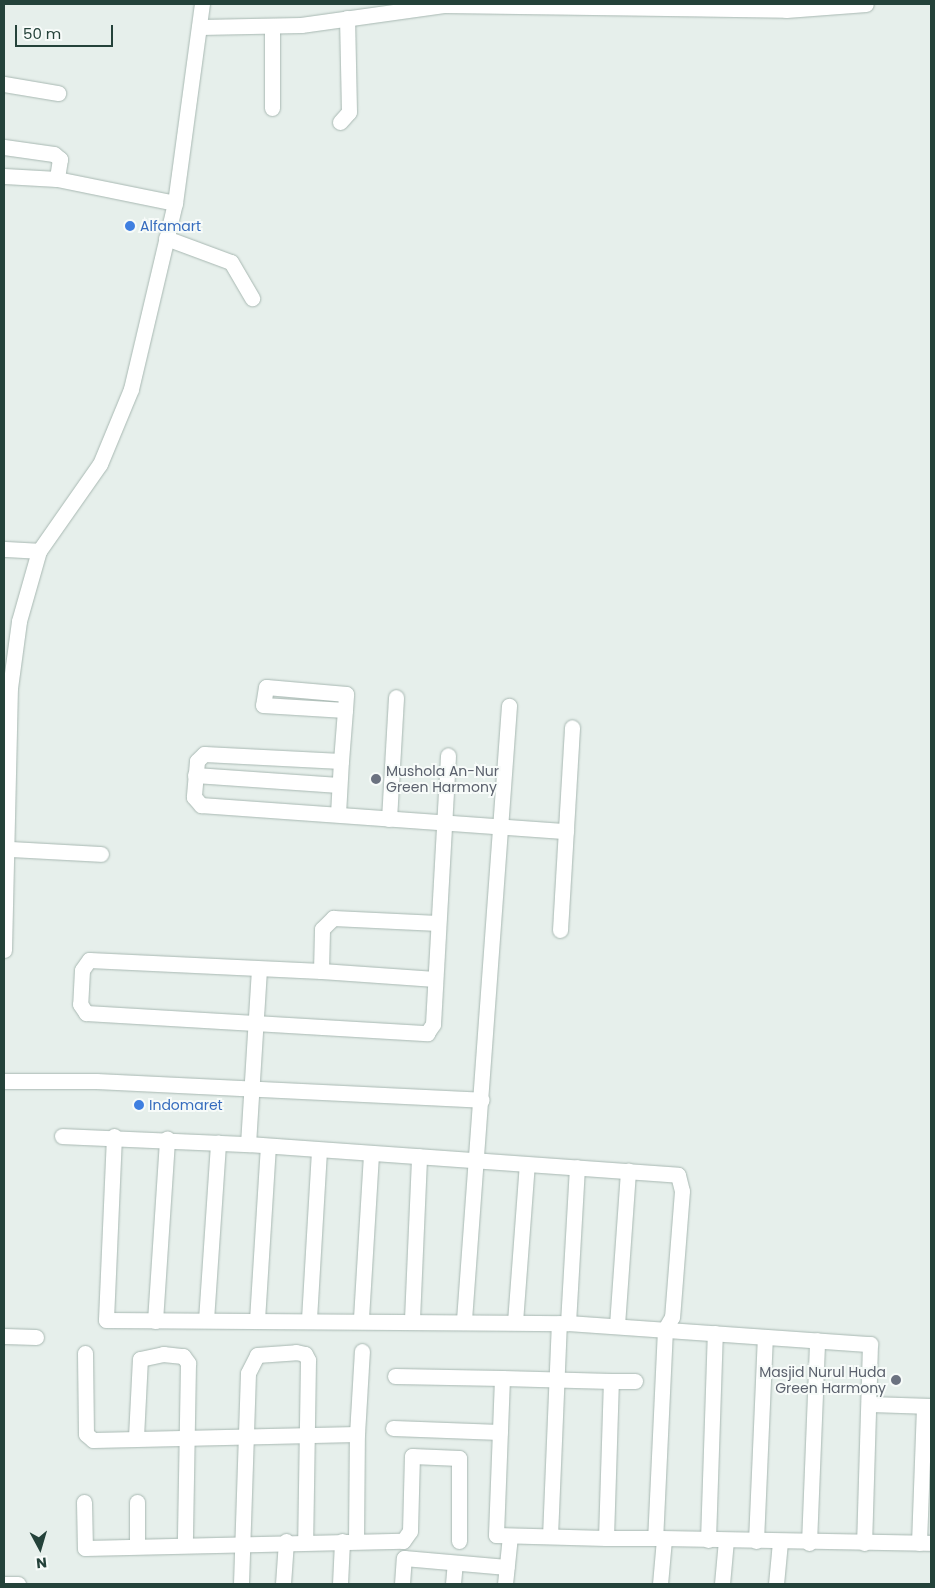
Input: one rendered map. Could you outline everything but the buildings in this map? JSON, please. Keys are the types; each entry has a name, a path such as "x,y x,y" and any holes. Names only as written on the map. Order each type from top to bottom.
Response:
{"street":[{"path":"4,941 9,848 10,688 19,621 39,551 100,464 123,418 175,203 202,4"},
{"path":"200,27 272,28 444,4 786,10 866,4"},
{"path":"340,122 350,112 348,18"},
{"path":"272,28 272,108"},
{"path":"4,84 58,93"},
{"path":"4,147 54,154 60,159 57,179"},
{"path":"4,176 57,179 175,203"},
{"path":"166,238 231,262 252,298"},
{"path":"4,549 39,551"},
{"path":"338,814 346,694 266,687 264,705 344,710"},
{"path":"390,818 396,697"},
{"path":"464,1320 475,1161 482,1100 509,706"},
{"path":"560,930 572,727"},
{"path":"341,761 204,754 197,761 195,775 198,805 566,831"},
{"path":"435,979 94,959 84,963 80,1004 86,1013 427,1033 432,1028 435,979 438,923 448,755"},
{"path":"195,775 339,785"},
{"path":"9,848 101,854"},
{"path":"321,971 322,929 327,920 438,923"},
{"path":"248,1144 253,1088 258,969"},
{"path":"4,1081 253,1088 482,1100"},
{"path":"62,1136 167,1138 475,1161 674,1173 682,1183 672,1317 665,1329 660,1584"},
{"path":"114,1136 104,1318 155,1320 361,1318 563,1323 617,1325 870,1344 870,1404 864,1543"},
{"path":"155,1320 167,1138"},
{"path":"206,1320 218,1142"},
{"path":"257,1320 268,1146"},
{"path":"309,1319 319,1150"},
{"path":"361,1318 371,1153"},
{"path":"412,1319 419,1156"},
{"path":"515,1322 526,1164"},
{"path":"550,1536 557,1379 577,1167"},
{"path":"617,1325 628,1170"},
{"path":"708,1540 715,1333"},
{"path":"4,1336 36,1337"},
{"path":"756,1541 765,1337"},
{"path":"809,1543 817,1340"},
{"path":"340,1584 349,1541 362,1351"},
{"path":"241,1584 246,1436 251,1362 257,1355 281,1352 308,1358 305,1541"},
{"path":"84,1353 87,1437 357,1434"},
{"path":"136,1437 138,1363 145,1356 180,1355 188,1363 185,1543"},
{"path":"396,1376 635,1381"},
{"path":"502,1378 496,1535 510,1536 660,1538 809,1543 925,1543 928,1406 870,1404"},
{"path":"606,1538 611,1381"},
{"path":"393,1428 500,1432"},
{"path":"84,1502 85,1548 185,1543 349,1541 407,1538 412,1456 459,1458 459,1541"},
{"path":"137,1502 137,1545"},
{"path":"505,1584 510,1536"},
{"path":"722,1584 726,1540"},
{"path":"283,1584 286,1541"},
{"path":"776,1584 780,1542"},
{"path":"402,1584 404,1558 507,1567"},
{"path":"453,1584 455,1562"},
{"path":"4,1584 18,1584"}],"place":[{"name":"Alfamart","path":"130,226"},
{"name":"Mushola An-Nur Green Harmony","path":"376,779"},
{"name":"Indomaret","path":"139,1105"},
{"name":"Masjid Nurul Huda Green Harmony","path":"896,1380"}]}
